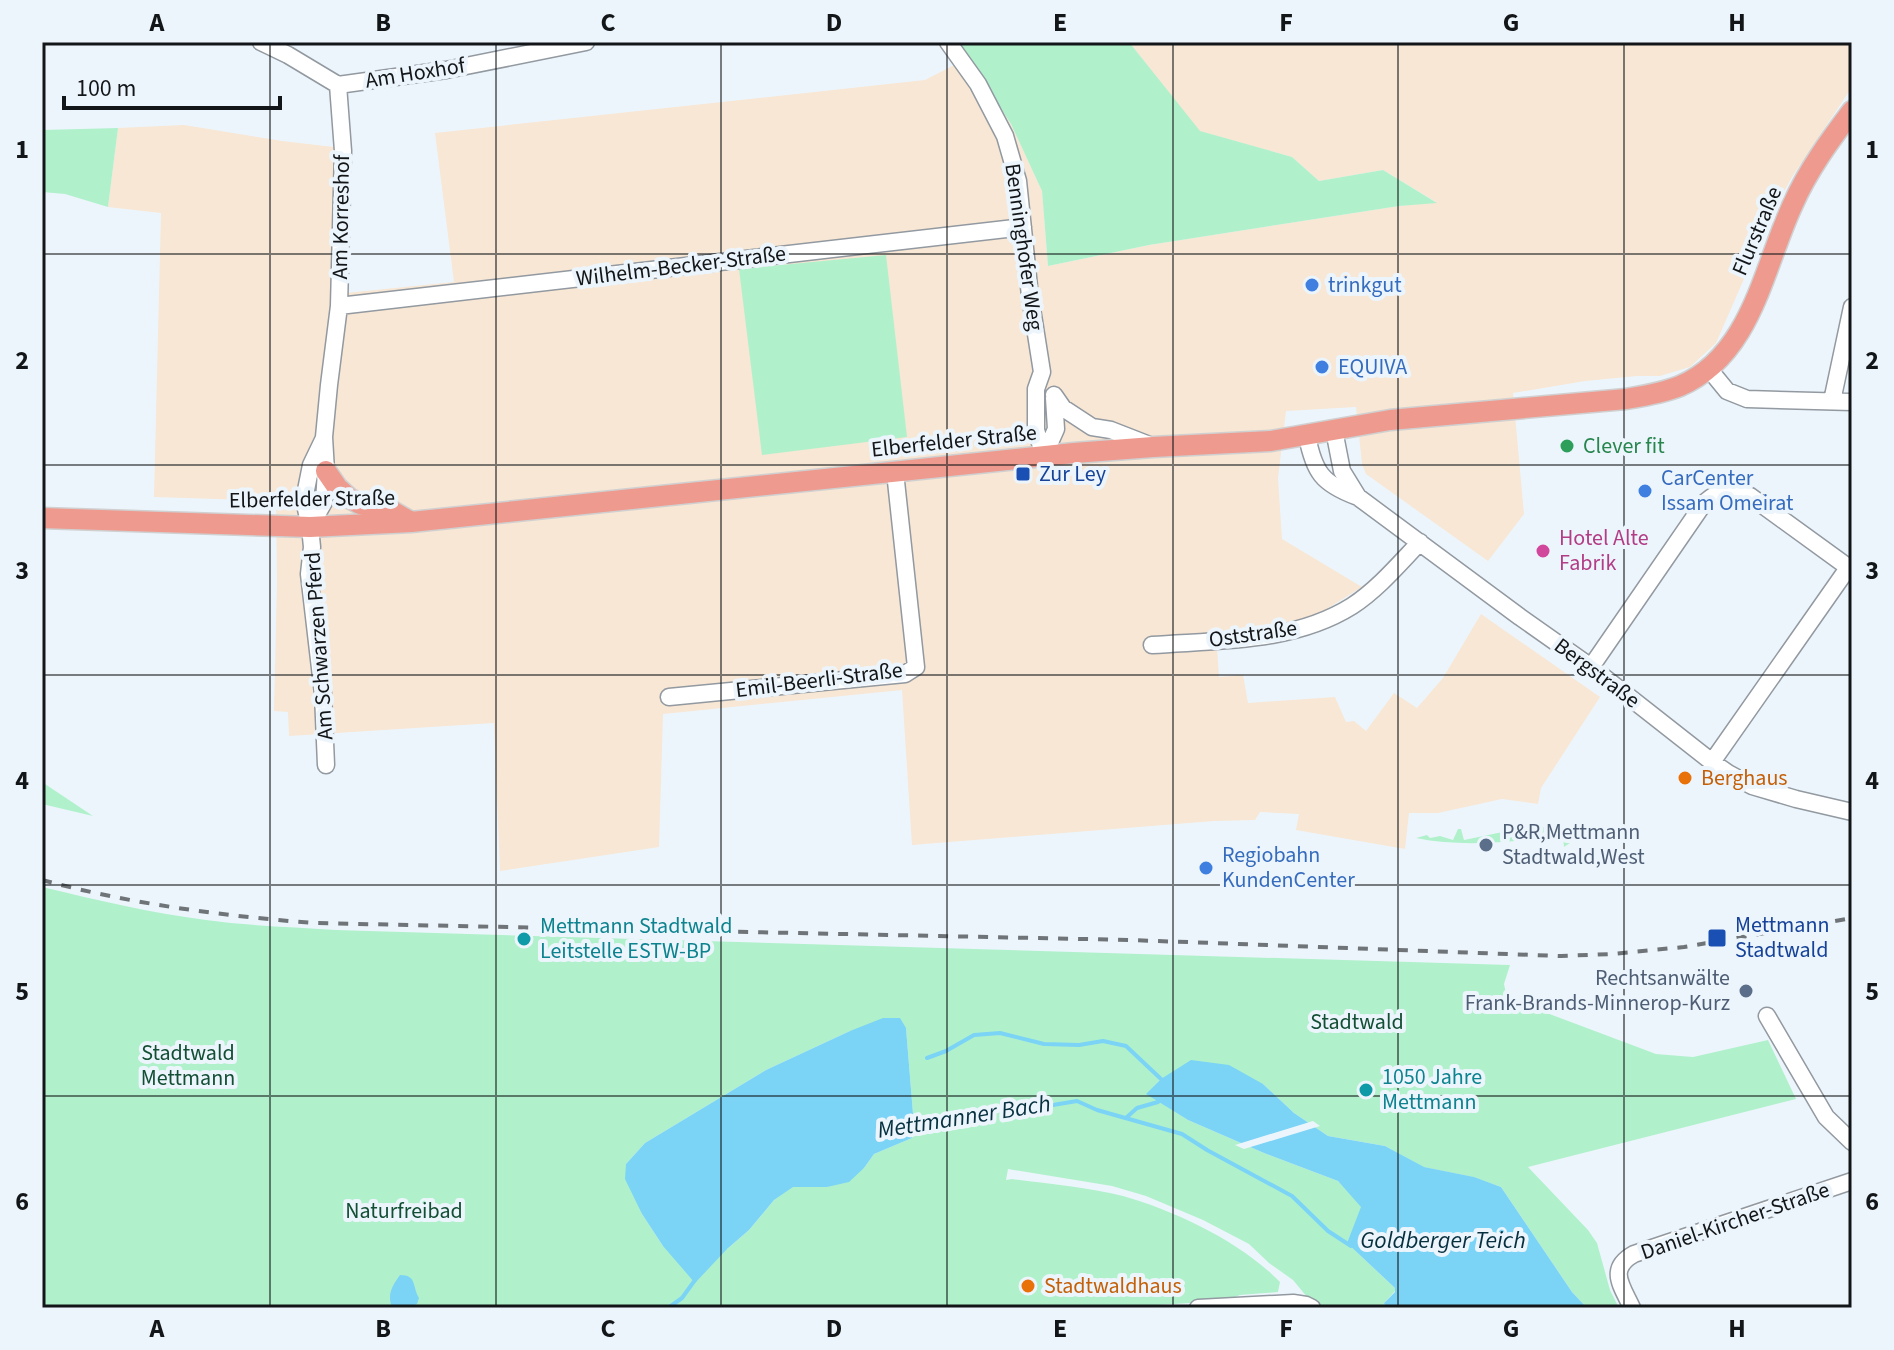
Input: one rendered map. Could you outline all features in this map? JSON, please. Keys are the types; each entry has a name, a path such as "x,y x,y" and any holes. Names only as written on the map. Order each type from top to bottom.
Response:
{"main road":[{"name":"Flurstraße","path":"1709,369 1746,322 1795,199 1824,148 1852,111"},
{"name":"Elberfelder Straße","path":"42,518 310,527 411,522 1044,456 1252,443 1390,420 1626,399 1665,392 1709,369"},
{"path":"326,471 349,498 360,504 385,507 411,522"}],"street":[{"path":"261,42 338,85"},
{"name":"Am Hoxhof","path":"338,85 446,70 586,42"},
{"name":"Benninghofer Weg","path":"948,42 978,84 1005,136 1018,181 1030,296 1042,372 1054,395 1056,429 1044,456"},
{"name":"Am Korreshof","path":"310,527 324,502 324,437 339,306 343,151 338,85"},
{"name":"Wilhelm-Becker-Straße","path":"339,306 1023,227"},
{"path":"1832,401 1852,307"},
{"path":"1709,369 1727,391 1747,399 1852,402"},
{"name":"Benninghofer Weg","path":"1042,372 1036,389 1036,430 1044,456"},
{"name":"Benninghofer Weg","path":"1054,395 1063,408 1092,427 1111,430 1153,447"},
{"name":"Bergstraße","path":"1334,430 1342,471 1358,497"},
{"name":"Bergstraße","path":"1307,436 1312,460 1333,486 1358,497 1420,542 1591,667 1712,762 1752,786 1852,812"},
{"name":"Am Korreshof","path":"310,527 304,500 311,465 324,437"},
{"name":"Emil-Beerli-Straße","path":"669,697 905,674 916,667 895,472"},
{"path":"1591,667 1704,503 1723,489 1738,490 1750,496 1850,569 1712,762"},
{"name":"Am Schwarzen Pferd","path":"310,527 312,547 309,574 323,694 326,765"},
{"name":"Oststraße","path":"1152,645 1271,635 1298,630 1327,619 1352,606 1375,588 1420,542"},
{"path":"1767,1016 1826,1117 1852,1142"},
{"name":"Daniel-Kircher-Straße","path":"1632,1308 1618,1273 1619,1266 1627,1258 1852,1181"},
{"path":"1198,1308 1293,1303 1312,1308"}],"shaded area":[{"path":"1129,42 1852,42 1852,87 1775,208 1716,343 1690,367 1660,376 1585,381 1513,393 1524,514 1488,561 1366,474 1362,464 1356,407 1286,411 1278,478 1282,539 1362,587 1309,620 1216,633 1219,677 1243,675 1248,703 1335,697 1346,722 1354,721 1366,731 1394,693 1417,708 1443,678 1481,614 1600,697 1541,788 1538,804 1502,799 1438,813 1409,813 1405,849 1296,830 1299,814 1260,812 1255,820 912,845 902,690 663,714 659,847 500,871 494,723 289,736 288,712 274,711 276,501 154,497 161,213 108,207 118,128 184,125 351,149 346,293 454,282 435,133 925,80 968,58 1011,124 1042,191 1048,266 1149,245 1436,202 1383,170 1319,181 1292,157 1199,131"}],"green space":[{"path":"960,42 1129,42 1200,131 1292,157 1319,181 1383,170 1437,203 1399,206 1149,245 1048,266 1042,191 1011,124"},
{"path":"118,128 108,207 65,194 42,192 42,130"},
{"path":"886,255 907,437 762,455 739,269"},
{"path":"42,782 93,816 42,804"},
{"path":"1576,827 1573,839 1564,847 1563,837 1471,843 1416,838 1427,835 1453,840 1458,829 1461,829 1464,840 1517,829"},
{"name":"Stadtwald Mettmann","path":"42,887 185,917 238,924 336,930 1510,965 1504,984 1507,998 1656,1054 1693,1057 1768,1040 1796,1099 1528,1167 1597,1243 1610,1290 1619,1308 1587,1308 1572,1292 1501,1187 1473,1177 1423,1167 1385,1146 1328,1136 1294,1113 1263,1084 1161,1079 1147,1094 1188,1120 1338,1181 1362,1207 1347,1243 1395,1288 1384,1303 1386,1308 1326,1308 1307,1297 1293,1280 1249,1244 1146,1196 1112,1186 1008,1169 1006,1180 1054,1184 1123,1196 1186,1219 1227,1241 1264,1267 1280,1282 1278,1292 1240,1295 1225,1301 1104,1308 42,1308","holes":["906,1028 914,1126 912,1138 874,1154 864,1168 827,1187 793,1186 774,1200 749,1230 727,1249 663,1246 642,1214 626,1164 645,1143 766,1070 850,1031"]}],"water":[{"path":"883,1018 900,1018 906,1028 914,1126 912,1138 874,1154 849,1182 827,1187 793,1187 774,1200 749,1230 695,1283 663,1246 642,1214 625,1179 626,1164 645,1143 766,1070"},
{"name":"Goldberger Teich","path":"1191,1060 1229,1065 1263,1084 1294,1113 1328,1136 1385,1146 1424,1167 1474,1177 1501,1187 1572,1292 1587,1308 1386,1308 1384,1303 1395,1288 1347,1243 1361,1207 1338,1181 1188,1120 1146,1094 1161,1079"},
{"path":"400,1275 412,1279 419,1298 417,1304 407,1308 392,1308 391,1290"}],"pier":[{"path":"1313,1121 1320,1126 1244,1149 1235,1145"}],"waterway":[{"path":"927,1058 974,1035 1000,1033 1044,1044 1079,1045 1103,1041 1126,1046 1161,1079"},
{"name":"Mettmanner Bach","path":"911,1126 993,1108 1029,1109 1077,1101 1097,1110 1182,1134 1292,1196 1328,1231 1351,1246"},
{"path":"1127,1117 1137,1108 1158,1102"},
{"name":"Mettmanner Bach","path":"668,1308 682,1298 695,1280"}],"railway":[{"path":"42,880 177,908 314,923 1131,940 1561,956 1684,947 1852,918"}],"place":[{"name":"trinkgut","path":"1312,285"},
{"name":"EQUIVA","path":"1322,367"},
{"name":"Clever fit","path":"1567,446"},
{"name":"Zur Ley","path":"1023,474"},
{"name":"CarCenter Issam Omeirat","path":"1645,491"},
{"name":"Hotel Alte Fabrik","path":"1543,551"},
{"name":"Berghaus","path":"1685,778"},
{"name":"P&R,Mettmann Stadtwald,West","path":"1486,845"},
{"name":"Regiobahn KundenCenter","path":"1206,868"},
{"name":"Mettmann Stadtwald","path":"1717,938"},
{"name":"Mettmann Stadtwald Leitstelle ESTW-BP","path":"524,939"},
{"name":"Rechtsanwälte Frank-Brands-Minnerop-Kurz","path":"1746,991"},
{"name":"1050 Jahre Mettmann","path":"1366,1090"},
{"name":"Stadtwaldhaus","path":"1028,1286"}],"park label":[{"name":"Stadtwald","path":"1357,1022"},
{"name":"Naturfreibad","path":"404,1211"}]}
